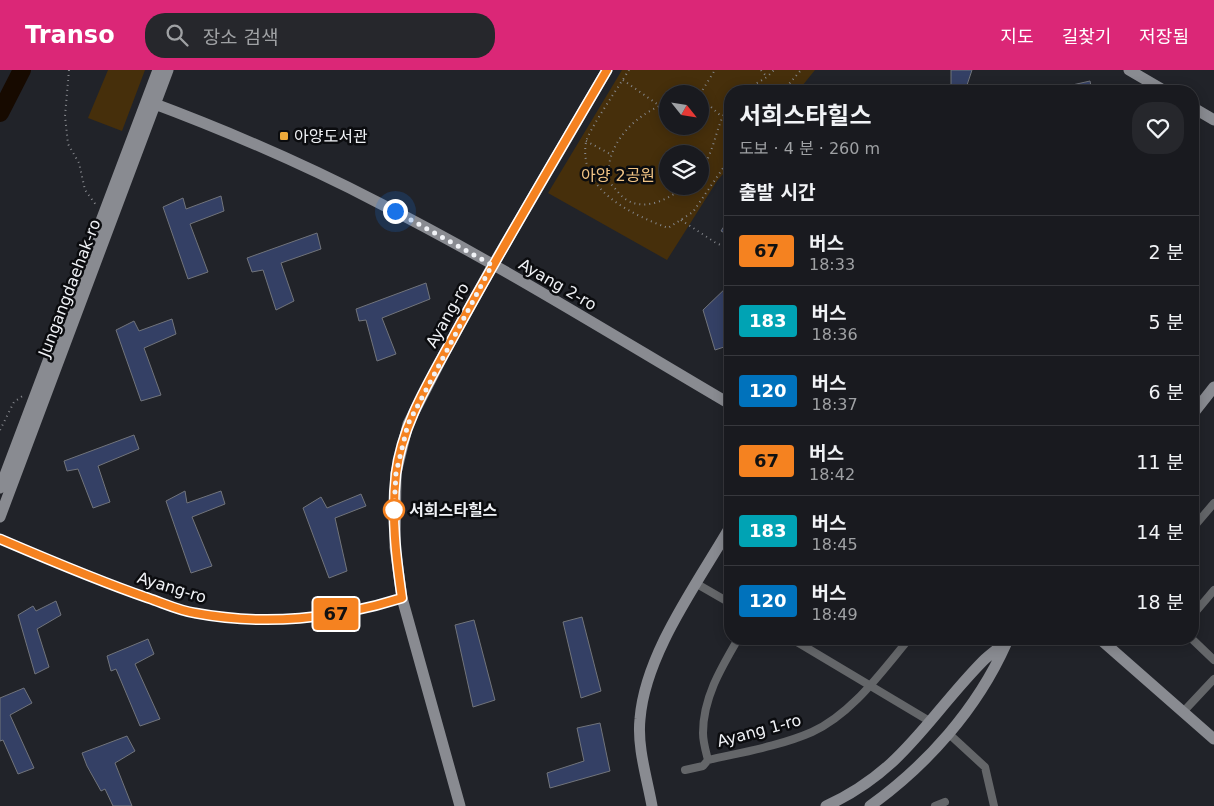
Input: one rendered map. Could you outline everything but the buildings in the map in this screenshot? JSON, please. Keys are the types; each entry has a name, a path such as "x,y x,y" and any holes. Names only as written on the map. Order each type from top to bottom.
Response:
{"street":[{"name":"Jungangdaehak-ro","path":"0,517 151,102 158,70"},
{"name":"Jungangdaehak-ro","path":"0,488 103,216 151,102 168,70"},
{"name":"Ayang-ro","path":"460,806 402,598 395,547 396,473 408,424 492,265 607,70"},
{"path":"1129,70 1155,85"},
{"name":"Ayang 2-ro","path":"151,102 260,147 378,202 492,265 724,400"},
{"path":"1199,111 1214,119"},
{"path":"1199,406 1214,387"},
{"path":"1199,521 1214,503"},
{"path":"652,806 643,758 639,721 644,688 655,657 724,537"},
{"name":"Ayang-ro","path":"0,539 103,582 193,613 252,620 328,616 364,610 402,598"},
{"path":"697,584 724,600"},
{"path":"1199,608 1214,590"},
{"name":"Ayang 1-ro","path":"735,645 718,674 706,706 703,734 708,760 779,743 814,731 844,710 870,685 904,645"},
{"path":"802,645 930,722"},
{"path":"826,806 849,795 882,773 907,750 983,661 1002,645"},
{"path":"870,806 919,768 992,674 1006,645"},
{"path":"1107,645 1214,739"},
{"path":"1198,645 1214,660"},
{"path":"1183,712 1214,678"},
{"path":"948,733 985,767 994,806"},
{"path":"685,770 703,766 708,760"},
{"path":"935,806 945,802"}],"path":[{"path":"69,70 65,116 68,144 79,162 85,190 103,216"},
{"path":"629,70 586,140 586,164 594,181 618,204 644,219 668,228 693,212 724,167"},
{"path":"706,85 715,70"},
{"path":"761,70 767,77"},
{"path":"754,85 774,70"},
{"path":"788,85 801,70"},
{"path":"623,80 659,105"},
{"path":"709,104 721,116"},
{"path":"659,107 637,120 620,137 609,162 609,182 624,200 646,206 674,195"},
{"path":"709,159 721,116 724,112"},
{"path":"586,140 612,155"},
{"path":"681,220 724,246"},
{"path":"0,430 14,402 39,383"}],"green space":[{"path":"108,70 145,70 122,131 88,118"},
{"name":"아양 2공원","path":"622,70 815,70 803,85 724,85 724,173 709,194 709,145 659,145 659,195 708,195 667,260 548,193"}],"waterway":[{"path":"0,113 22,70"}],"bus line":[{"name":"67","path":"0,539 103,582 193,613 252,620 328,616 364,610 402,598 395,547 394,510 396,473 408,424 492,265 607,70"}],"place":[{"name":"아양도서관","path":"284,136"},
{"name":"서희스타힐스","path":"394,510"}],"route":[{"path":"394,510 396,473 408,424 492,265 395,211"}]}
